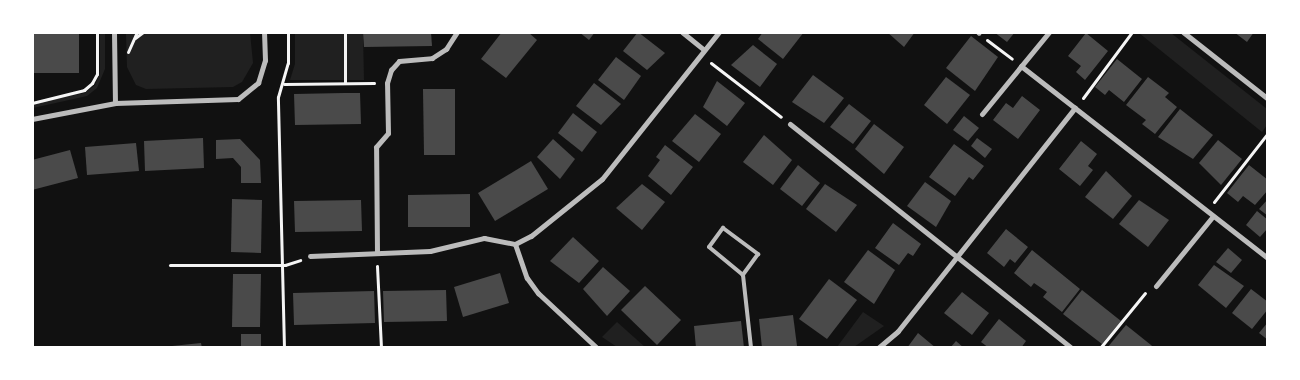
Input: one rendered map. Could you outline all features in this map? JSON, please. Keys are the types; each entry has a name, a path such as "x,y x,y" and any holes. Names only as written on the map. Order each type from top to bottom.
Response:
{"street":[{"path":"114,32 115,103"},
{"path":"32,119 115,103 230,100 248,94 258,82 265,60 264,32"},
{"path":"377,252 376,147 388,133 387,83 391,70 399,61 432,58 446,49 457,32"},
{"path":"682,32 703,52"},
{"path":"310,256 430,251 484,238 515,244 553,221 602,180 719,32"},
{"path":"982,114 1049,32"},
{"path":"1183,32 1268,99"},
{"path":"1021,66 1268,258"},
{"path":"878,348 898,331 1075,108"},
{"path":"790,124 1072,348"},
{"path":"1156,286 1212,216"},
{"path":"515,244 527,278 538,292 597,348"}],"lane":[{"path":"744,275 709,247 723,228 758,254 744,275 751,348"}],"path":[{"path":"32,103 84,90 92,83 97,74 97,32"},
{"path":"134,39 143,32"},
{"path":"284,348 285,265 278,97 284,84 288,63 288,32"},
{"path":"345,32 346,83"},
{"path":"1075,108 1132,32"},
{"path":"979,33 1021,66"},
{"path":"703,52 790,124"},
{"path":"284,84 387,83"},
{"path":"1212,216 1215,200 1268,133"},
{"path":"377,252 381,348"},
{"path":"170,265 285,265 310,256"},
{"path":"1100,348 1144,294 1156,286"}],"shaded area":[{"path":"100,33 105,33 105,69 97,88 87,96 33,108 32,104 85,93 95,85 100,74"},
{"path":"126,33 250,33 253,63 242,82 233,87 146,89 136,85 127,67"},
{"path":"295,33 363,33 364,80 290,80 295,64"},
{"path":"1139,33 1171,33 1267,109 1267,125 1262,132"},
{"path":"863,312 884,326 854,347 837,347"},
{"path":"617,322 645,347 617,347 602,337"}],"building":[{"path":"36,32 79,32 79,73 32,73 32,36"},
{"path":"363,32 431,32 432,46 364,47"},
{"path":"502,32 528,32 537,40 506,78 481,59"},
{"path":"579,32 595,32 589,40"},
{"path":"638,32 665,53 647,70 623,51"},
{"path":"763,32 804,32 783,59 758,39"},
{"path":"887,32 915,32 904,47"},
{"path":"994,32 1015,32 1007,42"},
{"path":"1234,32 1254,32 1247,42"},
{"path":"1086,33 1108,51 1085,80 1076,72 1081,66 1068,56"},
{"path":"971,36 998,57 975,91 946,68"},
{"path":"753,45 777,64 760,87 731,65"},
{"path":"616,57 641,76 624,100 598,80"},
{"path":"1117,59 1142,79 1124,102 1109,90 1105,95 1095,87"},
{"path":"813,75 844,98 824,123 792,102"},
{"path":"946,77 970,95 947,124 924,105"},
{"path":"1148,77 1169,93 1165,97 1177,107 1155,134 1142,124 1146,120 1126,105"},
{"path":"717,81 745,103 727,126 703,107"},
{"path":"594,83 621,104 601,125 576,106"},
{"path":"423,89 455,89 455,155 424,155"},
{"path":"360,93 361,124 295,125 294,94"},
{"path":"1022,96 1040,110 1018,139 993,120 1006,103 1013,108"},
{"path":"849,104 871,121 853,144 830,127"},
{"path":"1180,109 1213,135 1193,159 1158,137"},
{"path":"573,113 597,132 582,152 558,133"},
{"path":"695,114 721,134 699,162 672,141"},
{"path":"964,116 979,128 968,141 953,130"},
{"path":"874,124 904,147 884,174 855,149"},
{"path":"764,135 792,160 773,185 743,162"},
{"path":"203,138 204,168 145,171 144,141"},
{"path":"977,138 992,149 985,158 971,146"},
{"path":"240,139 260,160 261,183 241,183 241,167 233,158 216,159 216,140"},
{"path":"553,139 575,159 560,179 537,157"},
{"path":"1218,140 1242,159 1221,185 1199,163"},
{"path":"1081,141 1097,154 1088,166 1093,170 1080,186 1059,169"},
{"path":"136,143 139,171 87,175 85,147"},
{"path":"954,144 984,166 973,180 969,177 955,196 929,177"},
{"path":"665,145 693,167 671,195 648,176 660,160 656,157"},
{"path":"70,150 78,178 32,190 32,160"},
{"path":"531,161 548,189 495,221 478,193"},
{"path":"798,165 820,183 802,206 780,189"},
{"path":"1249,165 1268,180 1268,190 1255,205 1243,196 1238,202 1227,193"},
{"path":"1106,171 1132,196 1113,219 1085,197"},
{"path":"925,182 951,201 936,227 907,206"},
{"path":"642,184 665,202 642,230 616,208"},
{"path":"825,184 857,205 836,232 806,209"},
{"path":"470,194 470,227 408,227 408,195"},
{"path":"232,199 262,200 261,253 231,252"},
{"path":"1268,199 1268,216 1259,209"},
{"path":"361,200 362,231 295,232 294,201"},
{"path":"1139,200 1169,220 1148,247 1119,224"},
{"path":"1257,211 1268,220 1268,228 1260,237 1246,225"},
{"path":"893,223 921,244 913,256 908,253 899,265 875,248"},
{"path":"1006,229 1028,247 1015,263 1010,259 1004,267 987,253"},
{"path":"573,237 599,261 579,283 550,261"},
{"path":"1228,248 1242,260 1231,273 1216,262"},
{"path":"868,250 895,270 874,304 844,282"},
{"path":"1032,250 1080,289 1062,312 1043,297 1047,292 1034,283 1031,287 1014,273"},
{"path":"1214,265 1244,286 1226,308 1198,285"},
{"path":"603,267 630,291 607,316 583,289"},
{"path":"500,273 509,303 463,317 454,287"},
{"path":"233,274 261,274 260,327 232,327"},
{"path":"829,279 857,300 827,339 799,319"},
{"path":"645,286 681,320 657,345 621,310"},
{"path":"1251,289 1268,302 1268,309 1252,329 1232,313"},
{"path":"446,290 447,321 384,322 383,291"},
{"path":"1082,290 1121,321 1102,344 1063,314"},
{"path":"374,291 375,323 294,325 293,293"},
{"path":"962,292 989,313 972,335 944,313"},
{"path":"793,315 797,346 762,348 759,319"},
{"path":"999,319 1026,341 1021,348 989,348 981,342"},
{"path":"741,321 744,348 696,348 694,326"},
{"path":"1268,322 1268,340 1259,333"},
{"path":"1126,325 1151,345 1154,348 1107,348"},
{"path":"918,333 936,348 907,348"},
{"path":"241,334 261,334 261,348 241,348"},
{"path":"956,341 964,348 950,348"},
{"path":"201,343 202,348 172,348 172,346"}]}
